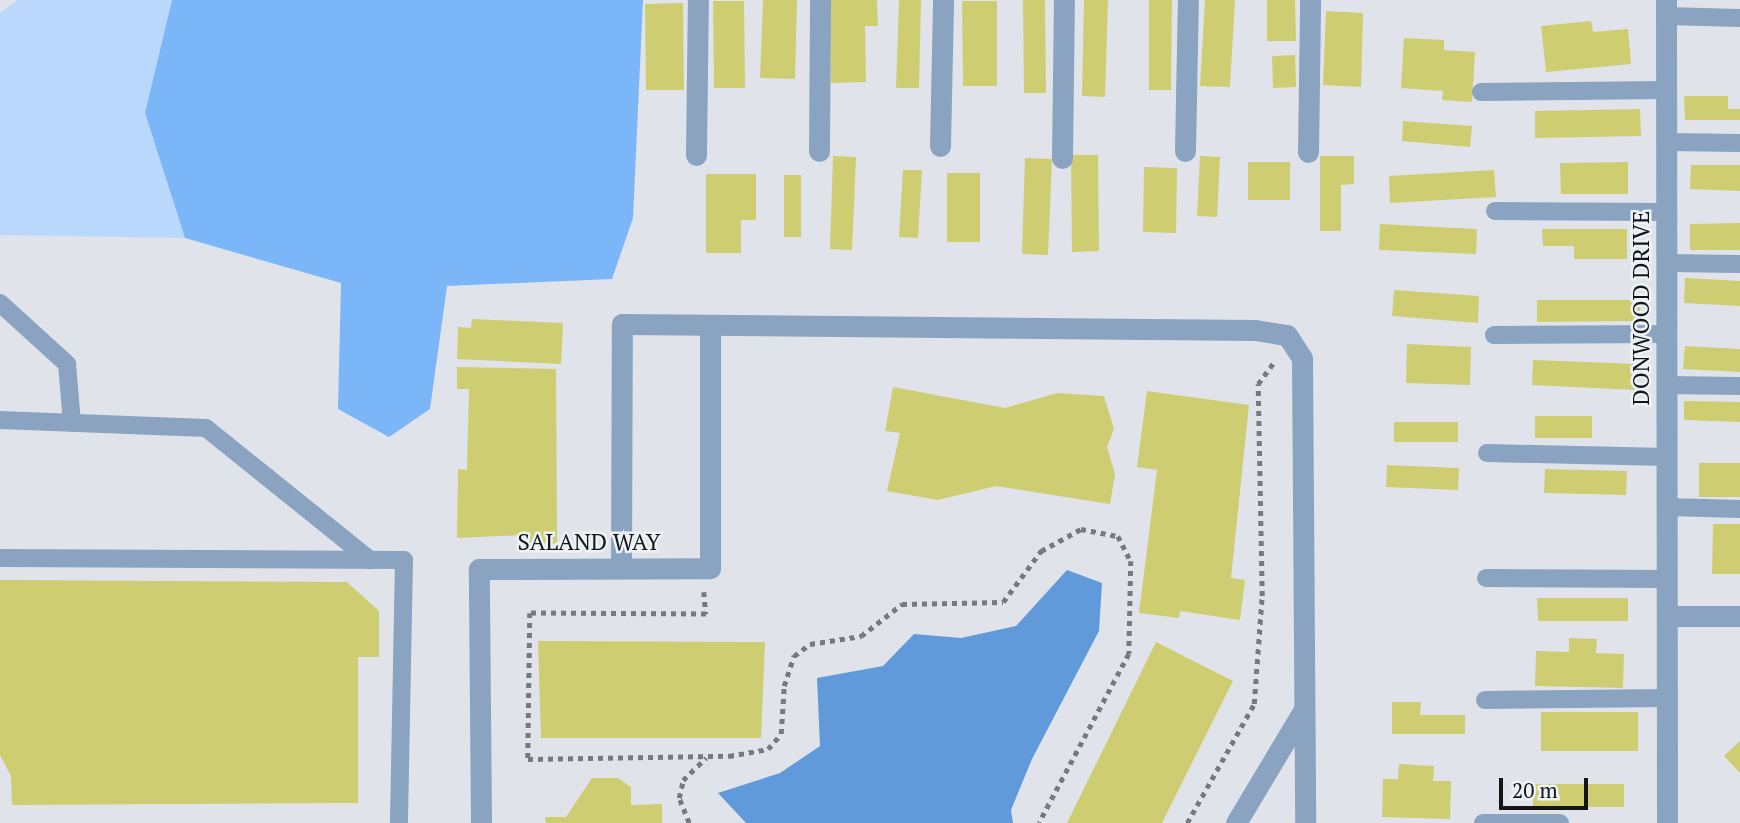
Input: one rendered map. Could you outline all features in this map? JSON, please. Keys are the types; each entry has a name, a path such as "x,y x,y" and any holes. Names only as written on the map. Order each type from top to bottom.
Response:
{"street":[{"path":"696,155 698,0"},
{"path":"819,152 820,0"},
{"path":"940,146 943,0"},
{"path":"1062,158 1064,0"},
{"path":"1185,151 1188,0"},
{"path":"1308,152 1310,0"},
{"name":"DONWOOD DRIVE","path":"1666,8 1667,823"},
{"path":"621,568 622,324 1255,330 1290,340 1301,358 1305,823"},
{"path":"702,568 710,568 710,325"},
{"name":"SALAND WAY","path":"481,823 479,569 702,568"},
{"path":"1668,616 1740,616"},
{"path":"1236,823 1304,709"}],"lane":[{"path":"1666,8 1740,18"},
{"path":"1480,92 1666,90"},
{"path":"1667,142 1740,143"},
{"path":"1495,211 1666,212"},
{"path":"1667,263 1740,264"},
{"path":"0,303 67,364 72,423"},
{"path":"1494,335 1667,334"},
{"path":"1667,384 1740,386"},
{"path":"0,420 206,428 370,560"},
{"path":"1487,453 1667,457"},
{"path":"1668,507 1740,509"},
{"path":"0,558 404,560 399,823"},
{"path":"1486,578 1668,579"},
{"path":"1485,700 1668,698"},
{"path":"1483,822 1559,823"}],"path":[{"path":"1187,823 1254,704 1262,596 1258,384 1290,340"},
{"path":"702,568 706,614 530,612 528,759 707,757 768,749 776,743 794,656 810,644 861,636 902,604 1003,602 1041,551 1081,529 1101,529 1118,536 1131,561 1129,654 1040,823"},
{"path":"689,823 679,798 683,780 707,757"}],"shaded area":[{"path":"18,0 172,0 145,113 185,238 0,235 0,13"},
{"path":"172,0 643,0 633,218 612,279 447,286 430,409 389,437 338,409 341,283 185,238 145,113"},
{"path":"1067,570 1102,583 1099,631 1032,759 1011,810 1013,823 746,823 718,793 780,773 820,746 817,678 883,666 914,634 961,638 1016,626"}],"building":[{"path":"763,0 797,0 795,79 760,78"},
{"path":"830,0 877,0 878,26 865,26 866,82 831,83"},
{"path":"899,0 921,0 919,88 896,88"},
{"path":"1023,0 1045,0 1046,93 1024,93"},
{"path":"1084,0 1108,0 1105,97 1082,96"},
{"path":"1149,0 1172,0 1171,90 1149,90"},
{"path":"1205,0 1235,0 1230,87 1200,86"},
{"path":"1267,0 1295,0 1296,41 1267,41"},
{"path":"713,1 744,1 745,88 714,88"},
{"path":"962,1 997,1 997,86 963,86"},
{"path":"683,3 684,90 646,90 645,4"},
{"path":"1326,11 1363,13 1361,87 1323,85"},
{"path":"1591,21 1593,32 1628,29 1631,64 1546,72 1541,26"},
{"path":"1404,38 1444,40 1444,50 1475,52 1472,102 1442,100 1443,91 1401,88"},
{"path":"1295,55 1296,87 1273,88 1272,56"},
{"path":"1684,96 1728,96 1728,109 1740,109 1740,120 1685,120"},
{"path":"1640,109 1641,136 1535,138 1535,111"},
{"path":"1403,121 1472,126 1470,147 1402,141"},
{"path":"1071,155 1098,155 1099,251 1072,252"},
{"path":"833,156 856,157 852,250 830,249"},
{"path":"1200,156 1220,157 1217,217 1197,216"},
{"path":"1320,156 1354,156 1354,184 1341,185 1341,231 1320,231"},
{"path":"1025,158 1052,159 1048,255 1022,254"},
{"path":"1248,162 1290,162 1290,200 1248,200"},
{"path":"1628,162 1628,194 1561,194 1560,163"},
{"path":"1691,165 1740,165 1740,191 1690,189"},
{"path":"1144,167 1177,168 1176,233 1143,232"},
{"path":"903,170 922,170 918,238 899,237"},
{"path":"1494,170 1496,197 1390,203 1389,176"},
{"path":"947,173 980,173 980,242 947,242"},
{"path":"706,174 756,174 756,220 741,220 741,253 706,253"},
{"path":"784,175 801,175 801,237 784,237"},
{"path":"1740,223 1740,250 1690,250 1690,224"},
{"path":"1380,224 1477,229 1476,254 1379,250"},
{"path":"1542,229 1627,229 1627,259 1574,259 1574,246 1543,246"},
{"path":"1685,278 1740,281 1740,306 1684,303"},
{"path":"1394,290 1479,296 1478,323 1392,316"},
{"path":"1537,300 1640,300 1640,321 1537,322"},
{"path":"472,319 563,323 561,364 457,359 458,327 471,328"},
{"path":"1407,344 1471,347 1470,385 1406,383"},
{"path":"1685,346 1740,349 1740,372 1683,369"},
{"path":"1533,360 1638,364 1637,390 1532,385"},
{"path":"457,367 556,369 557,544 522,543 522,535 457,538 458,469 467,470 469,389 457,389"},
{"path":"893,387 1005,408 1057,393 1104,396 1114,429 1107,447 1115,474 1110,504 996,486 938,500 887,491 900,433 885,431"},
{"path":"1147,391 1249,405 1231,578 1245,580 1240,620 1180,611 1179,618 1139,613 1157,470 1137,467"},
{"path":"1684,401 1740,402 1740,422 1684,420"},
{"path":"1535,416 1592,416 1592,438 1535,438"},
{"path":"1394,422 1458,422 1458,442 1394,442"},
{"path":"1699,463 1740,463 1740,497 1699,497"},
{"path":"1387,465 1459,468 1458,490 1386,487"},
{"path":"1545,469 1627,471 1626,495 1544,493"},
{"path":"1713,524 1740,524 1740,574 1712,574"},
{"path":"0,580 347,582 379,611 379,657 358,657 358,803 12,805 11,776 0,755"},
{"path":"1537,598 1628,598 1628,621 1538,621"},
{"path":"1569,638 1597,639 1596,653 1624,654 1623,688 1535,686 1536,651 1569,652"},
{"path":"538,641 765,642 761,738 541,738"},
{"path":"1156,642 1233,681 1162,823 1067,823"},
{"path":"1392,702 1421,702 1420,715 1465,715 1465,734 1392,734"},
{"path":"1541,712 1638,712 1638,751 1541,751"},
{"path":"1740,741 1740,773 1724,756"},
{"path":"1399,764 1434,766 1433,781 1451,781 1450,819 1382,817 1383,779 1398,779"},
{"path":"592,778 618,778 631,787 631,805 662,804 662,823 546,823 545,817 566,817"},
{"path":"1533,784 1624,784 1624,807 1533,807"}]}
